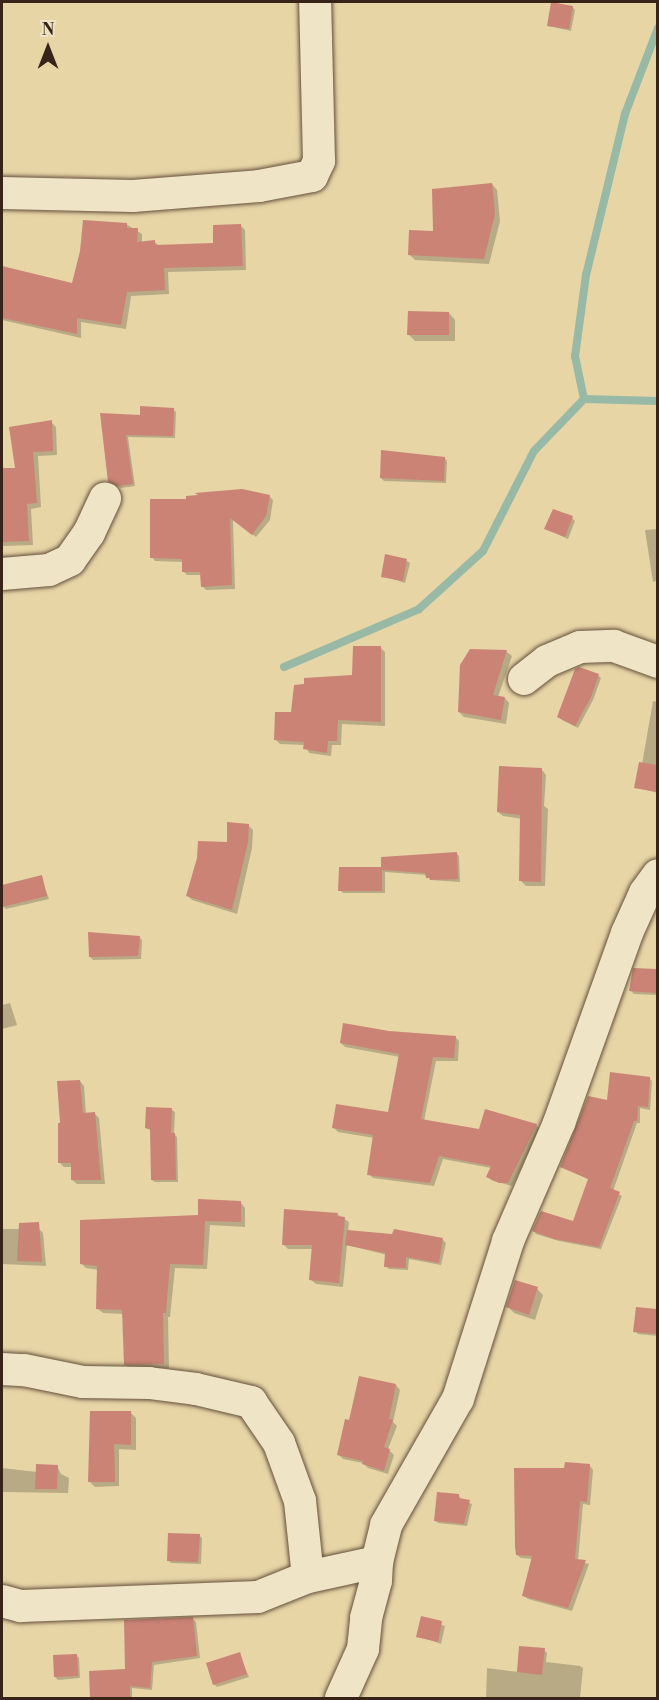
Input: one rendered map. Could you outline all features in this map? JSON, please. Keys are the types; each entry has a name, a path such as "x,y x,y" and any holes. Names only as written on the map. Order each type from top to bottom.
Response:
{"street":[{"path":"2,193 133,196 259,186 312,176 319,161 315,2"},
{"path":"2,574 50,570 70,560 89,533 105,499"},
{"path":"524,679 547,661 580,647 614,646 657,662"},
{"path":"341,1698 363,1649 366,1618 376,1581 377,1562 386,1525 458,1399 508,1241 559,1123 627,933 645,893 657,875"},
{"path":"2,1369 24,1370 83,1382 149,1383 196,1389 251,1402 279,1443 300,1501 308,1577"},
{"path":"2,1600 21,1606 258,1597 308,1577 377,1562"}],"building":[{"path":"551,2 573,6 569,29 547,26"},
{"path":"492,183 495,214 484,259 408,255 409,230 433,231 432,189"},
{"path":"83,220 127,223 127,228 138,228 137,242 155,240 155,245 213,243 213,225 241,224 243,266 164,268 165,290 127,292 121,325 77,318 77,334 2,318 2,266 72,283 80,251"},
{"path":"408,311 449,312 449,335 407,335"},
{"path":"140,406 174,408 173,436 126,435 133,484 117,486 108,482 100,413 140,415"},
{"path":"52,420 53,451 33,452 37,503 27,504 29,541 2,542 2,468 15,468 9,427"},
{"path":"381,450 445,457 444,481 380,478"},
{"path":"242,489 270,495 266,516 252,535 230,518 232,585 201,587 200,572 182,572 182,559 150,558 150,499 186,499 186,496 198,495 195,493"},
{"path":"553,509 573,516 565,537 544,529"},
{"path":"385,554 407,559 403,581 381,577"},
{"path":"353,646 381,646 381,722 338,720 337,741 328,741 327,753 303,749 304,742 274,740 275,712 291,712 294,685 304,684 304,678 352,675"},
{"path":"470,649 507,650 493,695 505,697 501,720 458,712 460,665"},
{"path":"579,667 599,674 591,697 575,726 557,717 575,669"},
{"path":"639,762 657,765 657,792 634,788"},
{"path":"499,766 542,768 541,882 519,881 520,815 497,812"},
{"path":"227,822 249,824 248,842 232,910 186,896 197,858 198,841 227,842"},
{"path":"457,852 458,879 430,880 426,878 425,873 382,870 382,891 338,891 339,867 381,867 381,857"},
{"path":"42,875 47,896 2,907 2,885"},
{"path":"88,932 140,936 138,956 89,957"},
{"path":"633,968 657,969 657,993 629,991"},
{"path":"343,1023 389,1031 456,1036 454,1058 433,1057 421,1119 479,1129 485,1109 537,1124 508,1183 499,1183 486,1177 491,1166 439,1156 430,1183 367,1175 373,1135 332,1128 336,1104 388,1112 399,1054 340,1043"},
{"path":"610,1072 650,1077 648,1107 638,1106 637,1121 634,1121 610,1188 620,1192 599,1247 554,1239 532,1231 541,1211 573,1221 588,1179 560,1167 588,1096 607,1100"},
{"path":"80,1080 83,1113 95,1112 101,1180 71,1180 71,1163 58,1163 58,1123 60,1123 57,1081"},
{"path":"146,1107 172,1108 171,1133 175,1133 176,1180 151,1180 150,1129 145,1128"},
{"path":"198,1199 241,1201 241,1222 205,1221 203,1265 170,1264 166,1313 163,1313 164,1364 124,1365 122,1310 96,1309 97,1266 80,1264 80,1220 198,1215"},
{"path":"284,1209 338,1213 337,1216 345,1217 339,1283 309,1280 312,1245 282,1245"},
{"path":"39,1222 42,1262 17,1261 19,1223"},
{"path":"394,1229 443,1238 439,1263 406,1257 406,1268 384,1267 385,1253 345,1245 347,1230 392,1234"},
{"path":"515,1280 538,1287 529,1315 506,1307"},
{"path":"636,1307 657,1309 657,1334 633,1332"},
{"path":"359,1376 396,1384 389,1419 393,1420 384,1447 390,1449 384,1471 362,1464 363,1461 337,1455 345,1419 349,1420"},
{"path":"90,1411 131,1411 131,1445 114,1444 115,1482 88,1482"},
{"path":"565,1462 590,1464 587,1502 580,1501 575,1559 586,1560 568,1608 522,1596 532,1556 516,1555 515,1547 514,1468 564,1468"},
{"path":"36,1464 58,1465 57,1489 35,1489"},
{"path":"437,1492 459,1494 459,1498 470,1500 464,1524 434,1521"},
{"path":"168,1533 200,1534 198,1562 167,1561"},
{"path":"421,1616 442,1621 438,1642 416,1637"},
{"path":"193,1617 197,1656 152,1662 150,1688 130,1686 130,1698 90,1698 89,1671 125,1669 124,1620"},
{"path":"519,1646 545,1648 542,1675 517,1672"},
{"path":"240,1652 247,1674 213,1685 206,1663"},
{"path":"77,1654 78,1676 54,1677 53,1655"}],"waterway":[{"path":"658,28 625,114 586,275 575,356 584,399 658,401"},
{"path":"284,667 419,609 483,551 534,451 584,399"}]}
